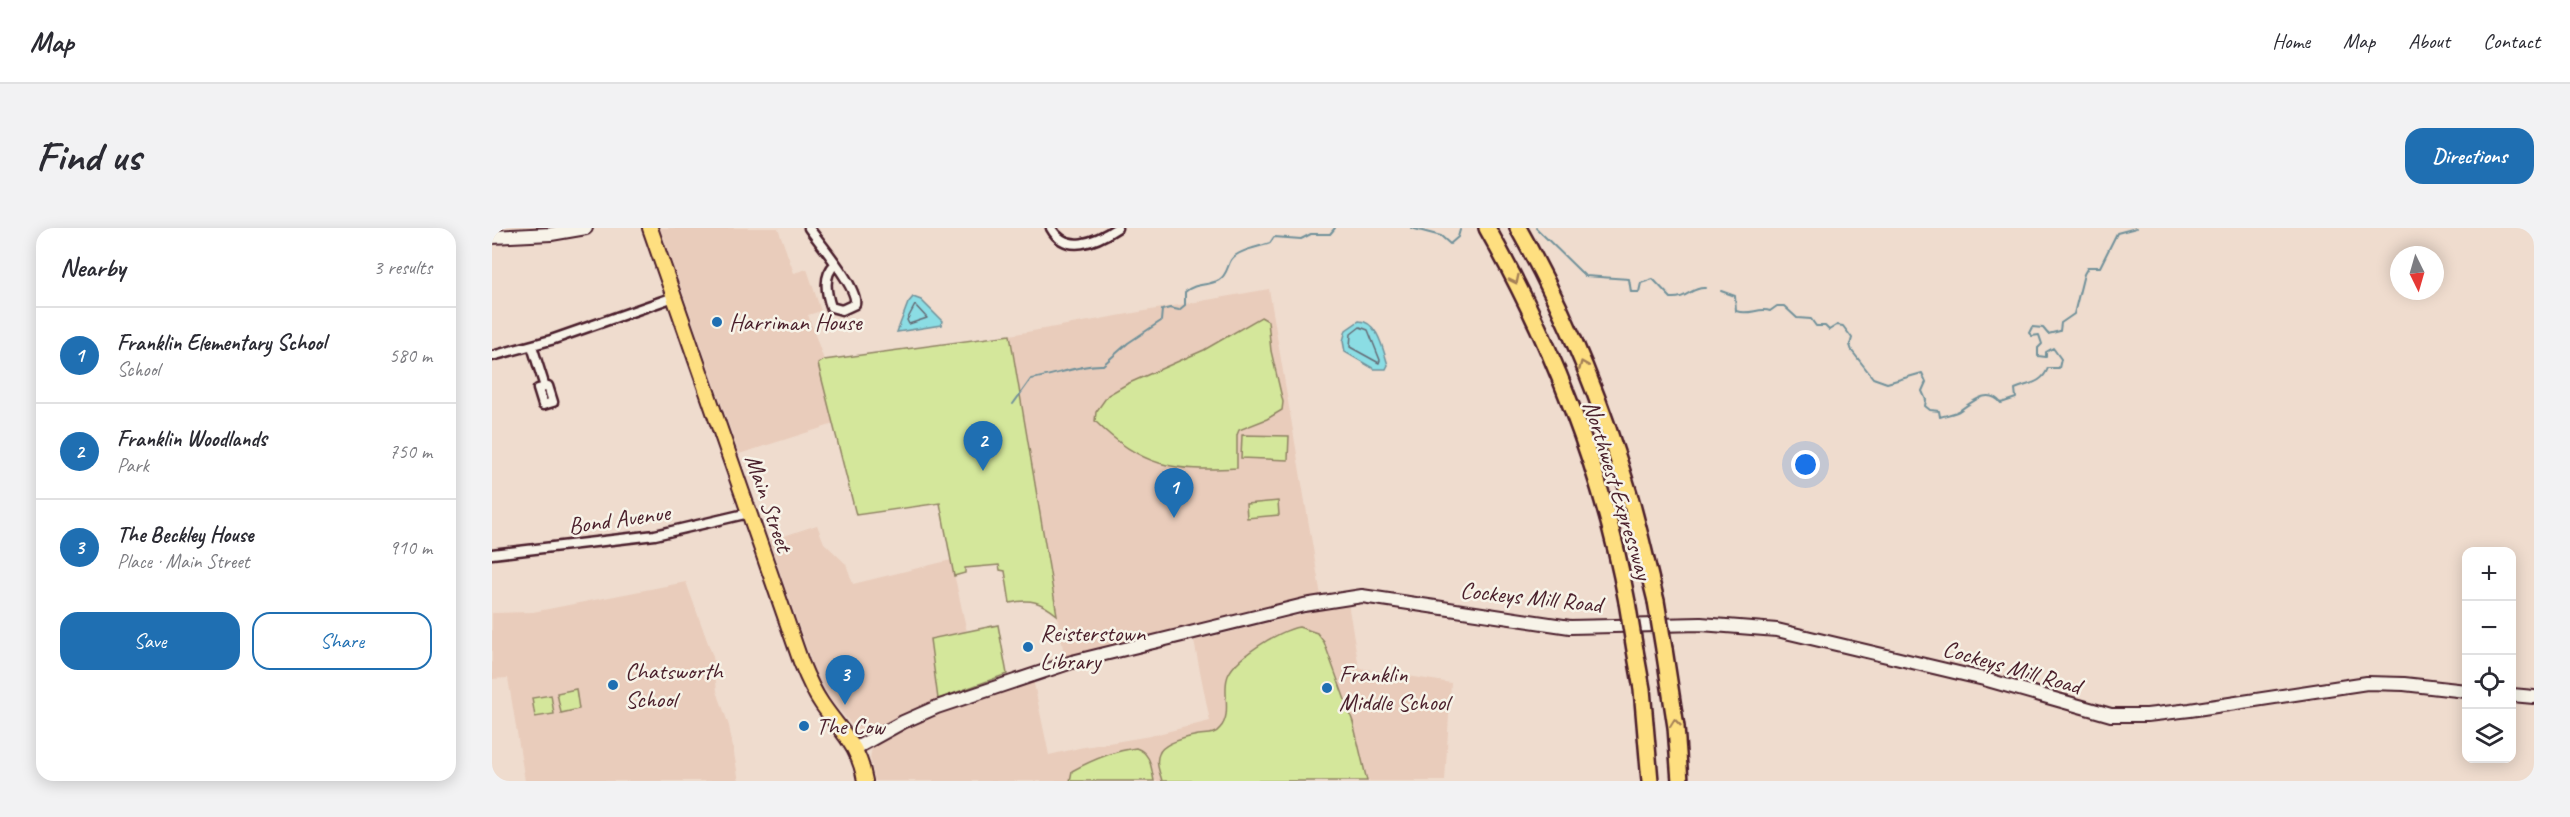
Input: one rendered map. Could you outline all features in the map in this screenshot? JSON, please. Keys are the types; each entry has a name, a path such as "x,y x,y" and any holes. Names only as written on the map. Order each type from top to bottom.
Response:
{"highway":[{"name":"Northwest Expressway","path":"1487,228 1529,309 1567,398 1593,469 1622,573 1642,689 1650,781"},
{"name":"Northwest Expressway","path":"1518,228 1554,296 1588,378 1628,494 1656,601 1676,727 1680,781"}],"main road":[{"name":"Main Street","path":"650,228 810,685 826,711 856,748 863,765 865,781"}],"street":[{"path":"492,237 551,234 585,228"},
{"path":"809,228 835,264 856,296 855,304 842,310 831,307 826,281 829,270 835,264"},
{"path":"1051,228 1062,242 1073,245 1117,228"},
{"path":"492,356 532,346 674,297"},
{"path":"532,346 545,387"},
{"name":"Bond Avenue","path":"492,554 655,535 749,513"},
{"name":"Cockeys Mill Road","path":"856,748 903,722 937,707 1071,662 1304,605 1362,596 1568,626 1701,624 1777,630 1984,679 2111,715 2147,715 2229,706 2367,683 2404,684 2462,691"},
{"path":"2516,696 2534,698"}],"shaded area":[{"path":"660,228 778,228 794,273 807,269 821,311 808,315 824,360 818,364 834,424 739,454"},
{"path":"1269,289 1321,596 1141,639 1065,661 1010,335"},
{"path":"817,525 824,543 846,564 853,584 951,560 967,632 930,640 938,699 901,714 866,735 851,724 833,703 816,675 769,541"},
{"name":"Chatsworth School","path":"686,582 713,657 717,691 729,726 739,781 525,781 508,678 492,679 492,613 533,612"},
{"name":"Franklin Middle School","path":"1348,603 1359,668 1451,683 1445,781 875,781 870,758 872,747 922,721 1033,679 1049,755 1150,736 1210,721 1194,641"}],"green space":[{"path":"1261,317 1268,321 1271,351 1283,402 1282,410 1267,419 1239,430 1237,468 1195,469 1160,463 1128,448 1095,421 1096,412 1108,395 1127,384 1204,350"},
{"path":"1010,335 1057,615 1035,602 1010,603 1005,571 1000,570 999,565 965,568 965,573 954,576 940,503 856,515 818,364 824,360"},
{"path":"1242,435 1289,436 1288,460 1241,458"},
{"path":"1278,501 1279,515 1247,518 1246,504"},
{"path":"998,625 1007,674 938,699 930,639"},
{"path":"1299,627 1317,633 1324,642 1353,722 1367,781 1162,781 1158,768 1161,750 1177,741 1213,733 1224,723 1227,679 1237,663 1269,639"},
{"path":"576,689 579,709 561,713 557,693"},
{"path":"551,695 554,714 535,717 532,698"},
{"path":"1136,748 1145,753 1154,781 1070,781 1072,771 1080,767 1111,754"}],"water":[{"path":"913,297 921,300 942,321 941,325 897,332 908,303"},
{"path":"1359,321 1365,322 1375,331 1382,344 1388,365 1386,369 1374,369 1345,352 1343,341 1346,330"}],"waterway":[{"path":"1013,404 1031,379 1086,366 1103,365 1128,343 1161,321 1162,310 1170,308 1179,310 1185,305 1185,292 1222,278 1231,260 1238,254 1270,243 1274,237 1301,239 1311,234 1330,234 1335,228"},
{"path":"1411,228 1441,236 1450,244 1458,237 1460,230"},
{"path":"1536,228 1585,276 1629,279 1631,292 1639,292 1641,283 1653,279 1671,298 1682,297 1696,289 1705,288"},
{"path":"1721,291 1735,296 1736,311 1745,313 1770,311 1777,306 1784,306 1797,318 1811,319 1816,326 1825,326 1829,330 1837,325 1843,326 1852,338 1850,345 1852,351 1873,378 1887,383 1922,373 1926,382 1922,391 1926,400 1925,406 1930,410 1939,411 1940,417 1959,411 1985,396 1996,398 2001,403 2016,398 2015,389 2039,380 2048,368 2059,368 2061,359 2053,348 2046,352 2046,357 2038,356 2038,348 2042,344 2039,335 2032,336 2029,333 2032,327 2043,328 2048,334 2060,331 2061,323 2074,314 2084,274 2088,267 2100,267 2117,233 2136,228"},
{"path":"583,781 599,781"}],"place":[{"name":"Harriman House","path":"717,322"},
{"name":"Franklin Woodlands","path":"983,471"},
{"name":"Franklin Elementary School","path":"1174,518"},
{"name":"Reisterstown Library","path":"1028,647"},
{"name":"Chatsworth School","path":"613,685"},
{"name":"Franklin Middle School","path":"1327,688"},
{"name":"The Beckley House","path":"845,705"},
{"name":"The Cow","path":"804,726"}]}
